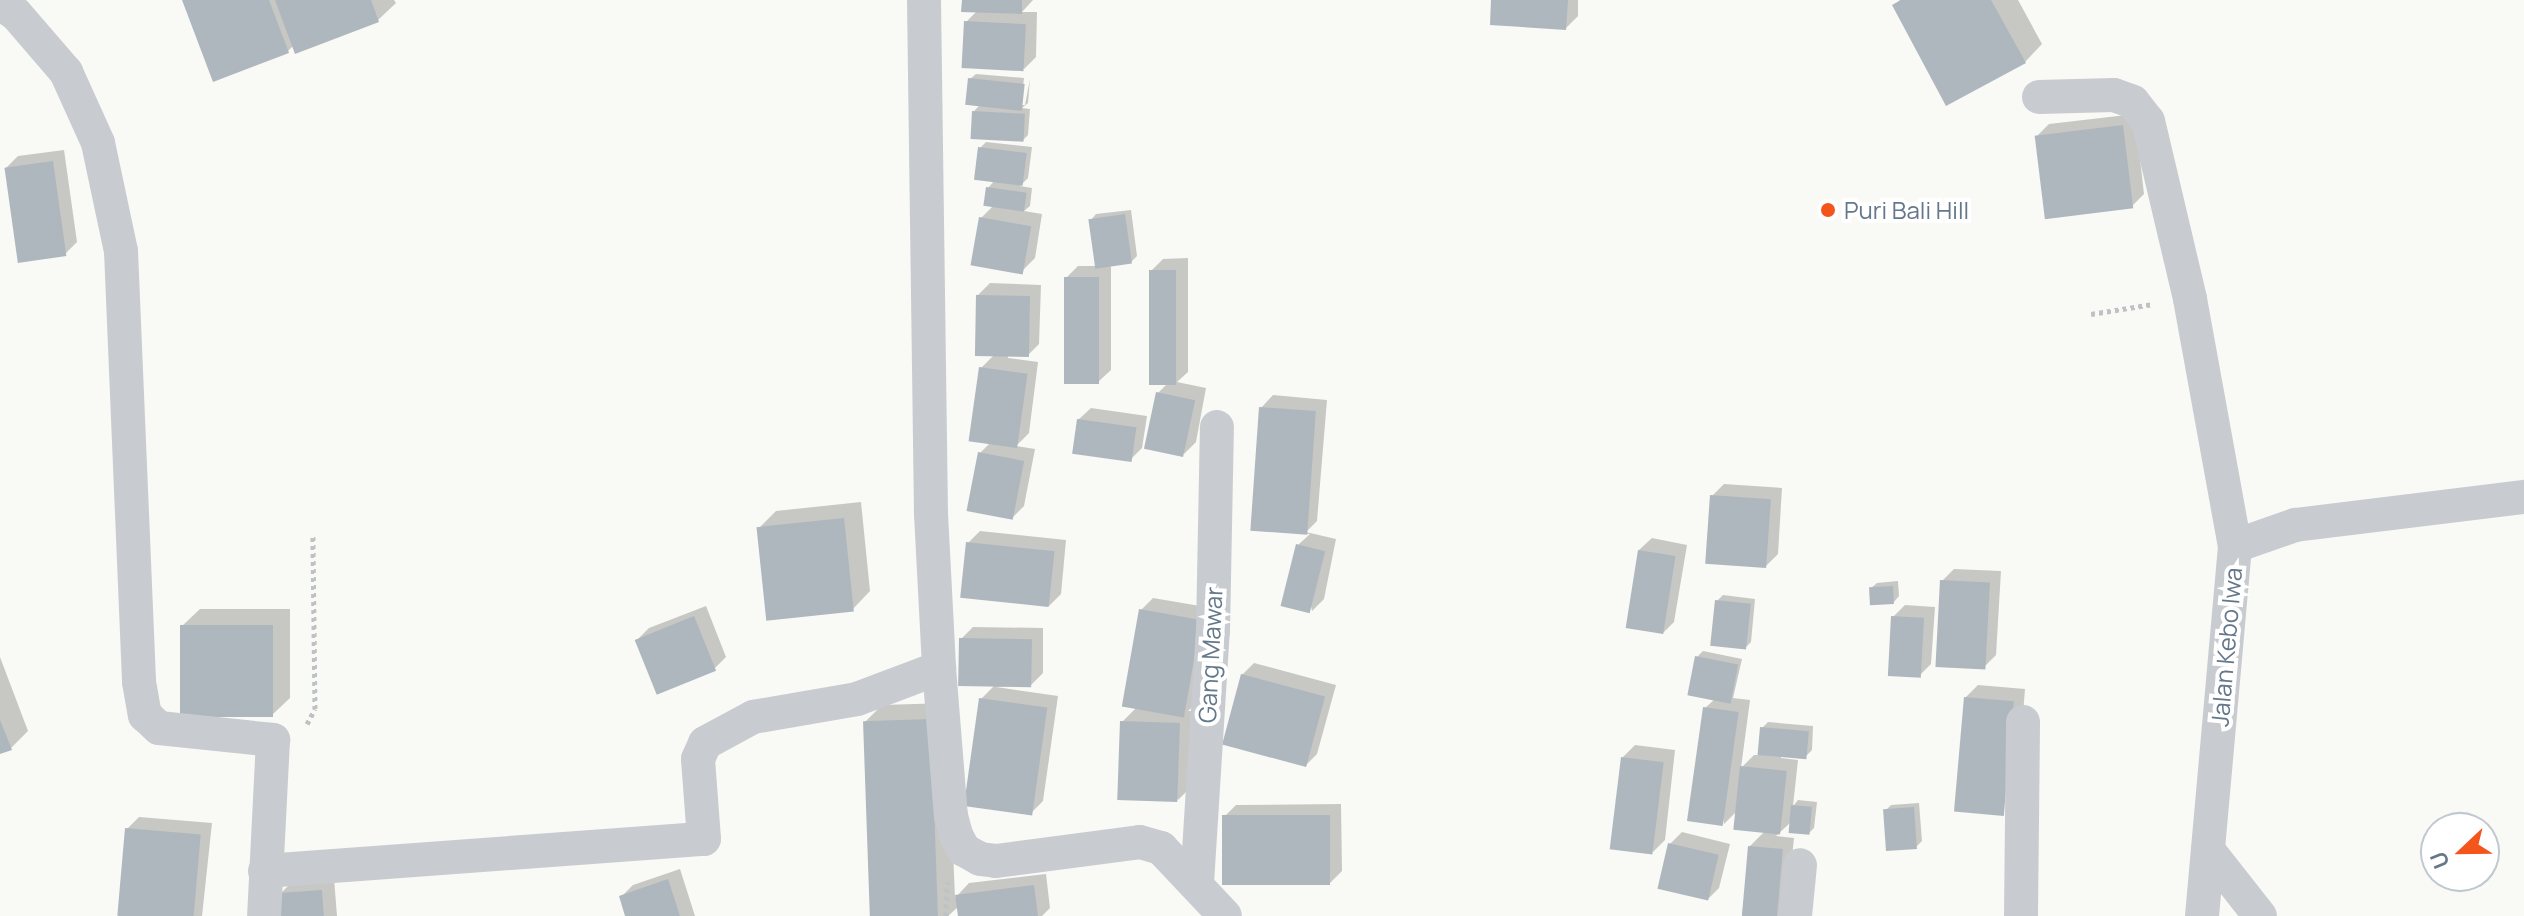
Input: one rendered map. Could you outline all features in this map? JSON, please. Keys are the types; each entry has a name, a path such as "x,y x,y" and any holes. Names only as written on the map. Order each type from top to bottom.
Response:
{"street":[{"path":"924,0 931,514 951,816 964,850 980,859 996,861 1140,842 1161,848 1225,916"},
{"path":"0,3 16,14 66,72 98,143 121,251 139,682 145,715 159,728 273,740 264,916"},
{"path":"2039,97 2114,95 2133,102 2148,121 2190,299 2235,546"},
{"name":"Gang Mawar","path":"1197,883 1213,631 1217,427"},
{"name":"Jalan Kebo Iwa","path":"2202,916 2235,546 2295,525 2524,497"},
{"path":"265,871 704,839 698,759 705,743 753,717 857,699 939,668"},
{"path":"2021,916 2023,722"},
{"path":"2208,850 2260,916"},
{"path":"1795,916 1800,865"}],"path":[{"path":"2091,314 2190,299"},
{"path":"273,740 304,730 315,709 313,534"}],"building":[{"path":"182,0 269,0 289,53 213,82"},
{"path":"275,0 371,0 379,22 295,54"},
{"path":"962,0 1022,0 1022,14 961,12"},
{"path":"1491,0 1568,0 1566,30 1490,25"},
{"path":"1901,0 1991,0 2026,63 1946,106 1892,5"},
{"path":"964,21 1026,24 1023,71 962,68"},
{"path":"968,78 1025,84 1022,111 965,105"},
{"path":"972,111 1025,114 1023,142 971,139"},
{"path":"2123,125 2133,208 2045,219 2035,136"},
{"path":"978,147 1027,153 1023,186 974,180"},
{"path":"53,161 66,256 18,263 4,168"},
{"path":"986,187 1027,193 1024,212 983,206"},
{"path":"1125,214 1132,264 1095,269 1088,219"},
{"path":"979,217 1031,226 1023,274 970,265"},
{"path":"1149,270 1176,270 1176,385 1149,385"},
{"path":"1064,277 1099,277 1099,384 1064,384"},
{"path":"976,295 1030,296 1029,357 975,356"},
{"path":"979,367 1028,374 1017,448 969,441"},
{"path":"1156,392 1195,400 1183,457 1144,449"},
{"path":"1259,407 1316,411 1307,535 1250,531"},
{"path":"1077,419 1136,427 1132,462 1072,454"},
{"path":"978,452 1024,461 1013,520 967,511"},
{"path":"1710,495 1771,499 1766,568 1705,564"},
{"path":"844,518 854,611 766,621 756,527"},
{"path":"966,542 1055,551 1049,607 960,598"},
{"path":"1296,544 1325,551 1310,613 1281,606"},
{"path":"1638,550 1676,556 1663,634 1626,628"},
{"path":"1940,580 1990,583 1985,669 1935,667"},
{"path":"1893,586 1894,604 1870,605 1869,587"},
{"path":"1715,600 1751,604 1746,650 1710,646"},
{"path":"1139,609 1201,620 1184,717 1122,706"},
{"path":"694,616 716,671 657,695 635,640"},
{"path":"1891,616 1924,618 1921,678 1888,676"},
{"path":"180,625 273,625 273,717 180,717"},
{"path":"959,638 1032,639 1031,687 958,686"},
{"path":"1695,656 1738,664 1731,704 1687,695"},
{"path":"1241,674 1325,697 1306,767 1222,745"},
{"path":"1964,697 2014,701 2004,816 1954,812"},
{"path":"979,698 1047,708 1032,816 964,806"},
{"path":"1703,707 1739,712 1723,826 1687,821"},
{"path":"931,719 938,916 870,916 863,721"},
{"path":"0,720 12,750 0,754"},
{"path":"1120,721 1180,723 1177,802 1117,800"},
{"path":"1760,727 1809,731 1806,759 1758,755"},
{"path":"1621,757 1664,762 1652,855 1610,849"},
{"path":"1740,766 1787,771 1780,835 1733,830"},
{"path":"1791,805 1812,807 1809,835 1789,833"},
{"path":"1914,807 1917,849 1886,851 1883,809"},
{"path":"1222,815 1330,815 1330,885 1222,885"},
{"path":"125,828 201,835 194,916 117,916"},
{"path":"1668,843 1719,855 1708,900 1657,889"},
{"path":"1748,846 1783,849 1777,916 1742,916"},
{"path":"668,879 680,916 625,916 619,896"},
{"path":"1034,885 1038,916 958,916 955,895"},
{"path":"322,890 324,916 281,916 279,893"}],"place":[{"name":"Puri Bali Hill","path":"1828,210"}]}
